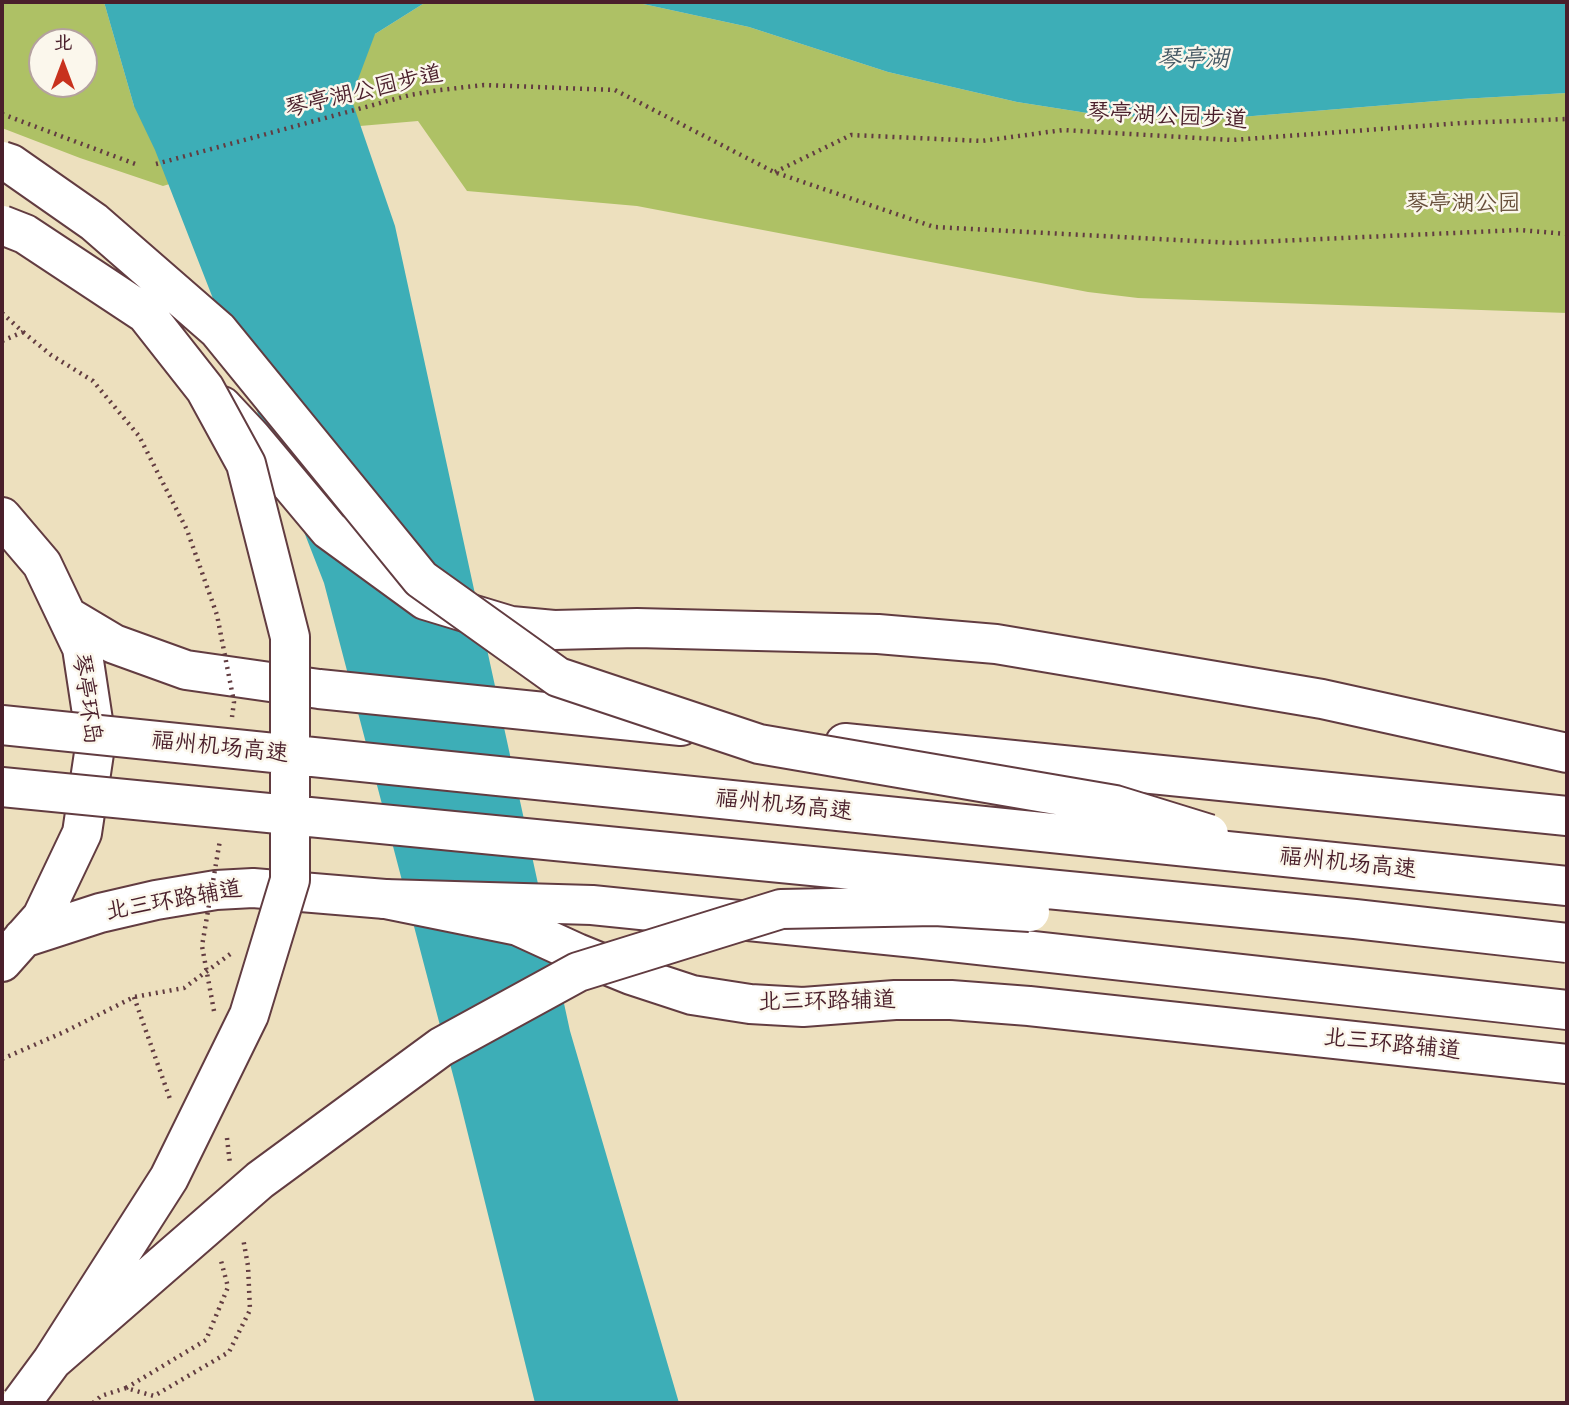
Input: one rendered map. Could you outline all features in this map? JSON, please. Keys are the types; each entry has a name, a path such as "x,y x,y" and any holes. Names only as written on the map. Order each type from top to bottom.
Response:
{"main road":[{"path":"2,160 94,222 218,330 421,579 558,677 759,744 1115,805 1287,859"},
{"path":"2,225 25,234 146,314 205,388 251,437 329,530 425,600 511,626 554,631 637,628 878,634 996,644 1322,699 1567,753"},
{"path":"21,1403 52,1361 169,1178 249,1015 290,880 290,637 246,464 205,388"},
{"name":"琴亭环岛","path":"2,517 42,564 82,648 96,740 82,833 42,917 12,950"},
{"path":"66,616 114,644 187,670 319,689 1567,816"},
{"name":"福州机场高速","path":"2,725 1567,886"},
{"path":"2,786 1355,919 1567,943"},
{"name":"北三环路辅道","path":"12,950 100,913 216,890 253,888 385,899 518,926 577,953 692,995 750,1004 803,1007 895,1000 964,1000 1567,1064"},
{"path":"385,899 592,905 1567,1010"},
{"path":"52,1361 260,1180 441,1047 578,972 780,909 935,906 1038,912 1355,919"}],"path":[{"name":"琴亭湖公园步道","path":"156,164 410,95 484,85 615,89 774,172 934,227 1233,243 1519,230 1567,234"},
{"path":"2,114 138,165"},
{"name":"琴亭湖公园步道","path":"774,172 851,135 982,141 1063,130 1232,141 1462,123 1567,119"},
{"path":"2,313 51,355 93,382 139,436 187,530 218,615 234,702 231,730"},
{"path":"2,341 23,332"},
{"path":"214,1012 202,946 217,869 221,827"},
{"path":"2,1059 134,997 184,988 237,949"},
{"path":"226,1128 230,1167"},
{"path":"93,1403 101,1396 126,1388 154,1396 229,1352 250,1310 248,1266 241,1228"}],"green space":[{"name":"琴亭湖公园","path":"2,2 104,2 134,106 375,34 426,2 634,2 749,27 888,72 1017,102 1100,115 1204,120 1567,93 1567,313 1138,298 1088,292 637,206 467,191 418,121 360,126 163,186 2,128"}],"water":[{"path":"104,2 426,2 375,34 351,98 395,226 570,1031 679,1403 535,1403 459,1098 324,583 155,150 134,106"},
{"name":"琴亭湖","path":"634,2 1567,2 1567,93 1204,120 1100,115 1017,102 888,72 749,27"}]}
